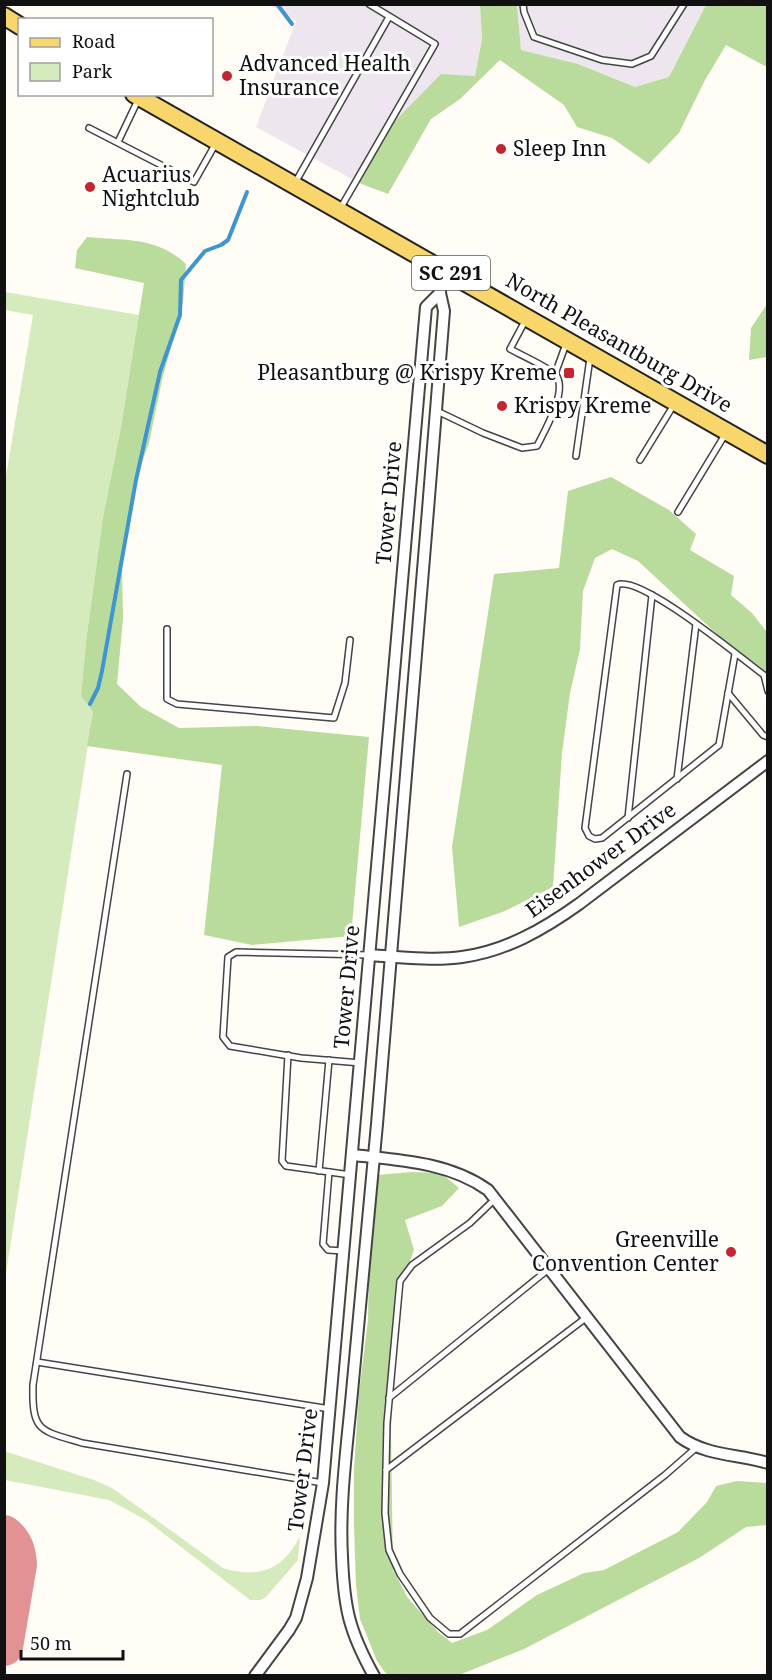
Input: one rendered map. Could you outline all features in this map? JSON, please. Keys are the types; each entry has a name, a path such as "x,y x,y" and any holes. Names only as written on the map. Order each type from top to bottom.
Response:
{"main road":[{"path":"4,16 18,25"},
{"name":"North Pleasantburg Drive","path":"137,96 768,455"}],"street":[{"name":"Tower Drive","path":"374,1676 351,1629 344,1592 341,1527 344,1470 392,956 444,311 440,293 441,267"},
{"name":"Tower Drive","path":"255,1676 296,1618 307,1578 322,1483 353,1155 426,307 440,293"},
{"name":"Eisenhower Drive","path":"370,955 461,957 489,951 526,938 550,925 579,904 768,761"},
{"path":"353,1155 401,1160 451,1170 472,1179 488,1190 680,1437 708,1451 768,1463"}],"lane":[{"path":"339,210 435,44 369,4"},
{"path":"523,4 534,37 602,60 632,64 651,56 684,4"},
{"path":"294,185 389,17"},
{"path":"118,142 137,96"},
{"path":"88,128 196,182 217,142"},
{"path":"436,410 483,433 522,448 537,446 555,410 560,384 555,374 510,349 528,317"},
{"path":"555,374 568,340"},
{"path":"576,456 590,353"},
{"path":"640,460 676,402"},
{"path":"678,512 727,431"},
{"path":"735,654 719,745 602,838 595,839 589,836 585,828 617,585 628,584 662,599 764,675 768,691"},
{"path":"628,818 652,595"},
{"path":"677,779 696,624"},
{"path":"167,629 167,699 177,704 334,718 345,683 350,640"},
{"path":"728,693 763,735 768,737"},
{"path":"127,774 37,1362 33,1411 39,1426 52,1434 82,1443 322,1483"},
{"path":"360,1063 288,1056 230,1046 223,1037 228,957 236,952 370,955"},
{"path":"288,1056 282,1161 286,1166 351,1175"},
{"path":"319,1171 329,1060"},
{"path":"329,1172 323,1244 328,1250 344,1251"},
{"path":"495,1199 470,1223 412,1265 400,1281 389,1398 385,1513 389,1550 396,1566 430,1618 449,1634 460,1634 665,1475 697,1447"},
{"path":"389,1398 549,1268"},
{"path":"386,1470 587,1317"},
{"path":"37,1362 330,1409"}],"shaded area":[{"path":"270,5 480,5 482,39 475,76 389,127 359,183 256,127 296,21"},
{"path":"517,5 706,5 669,77 635,87 578,64 521,50"}],"green space":[{"path":"480,5 517,5 521,50 578,64 635,87 669,77 706,5 767,5 767,67 726,45 705,80 679,133 649,164 612,138 577,127 564,105 500,60 460,99 431,119 388,194 359,183 389,127 441,74 475,76 482,39"},
{"path":"87,237 152,244 175,255 186,264 183,303 162,380 149,443 133,488 122,566 123,618 117,684 141,707 179,728 257,726 369,737 351,936 252,945 204,935 222,765 87,746 93,712 81,696 86,641 103,517 121,427 144,283 75,268 77,250"},
{"path":"5,292 139,315 121,427 103,517 86,641 81,696 93,712 5,1280 4,488 33,315 5,310"},
{"path":"767,304 767,357 749,360 751,328"},
{"path":"611,477 669,510 696,534 690,550 734,576 731,595 752,613 767,632 767,672 720,637 638,561 612,549 595,558 583,591 580,649 570,693 562,753 553,887 505,911 459,927 452,847 494,574 559,568 568,491"},
{"path":"411,1172 441,1173 459,1188 442,1206 405,1220 414,1250 401,1286 392,1360 393,1570 408,1598 438,1632 452,1643 487,1630 537,1595 584,1573 604,1570 678,1532 707,1502 716,1486 737,1481 767,1483 767,1525 746,1527 699,1558 524,1649 459,1675 387,1675 377,1661 360,1619 356,1585 354,1469 359,1393 368,1320 374,1202 378,1175"},
{"path":"4,1451 112,1488 223,1568 248,1572 269,1569 286,1557 300,1536 298,1560 266,1597 261,1600 250,1600 146,1520 109,1500 5,1480"}],"waterway":[{"path":"277,4 292,24"},
{"path":"90,704 98,688 102,671 136,480 160,372 180,315 181,280 205,251 228,240 247,192"}],"taxiway":[{"path":"4,1534 14,1547 18,1564 4,1647"}],"place":[{"name":"Advanced Health Insurance","path":"227,76"},
{"name":"Sleep Inn","path":"501,149"},
{"name":"Acuarius Nightclub","path":"90,187"},
{"name":"Pleasantburg @ Krispy Kreme","path":"569,373"},
{"name":"Krispy Kreme","path":"502,406"},
{"name":"Greenville Convention Center","path":"731,1252"}]}
